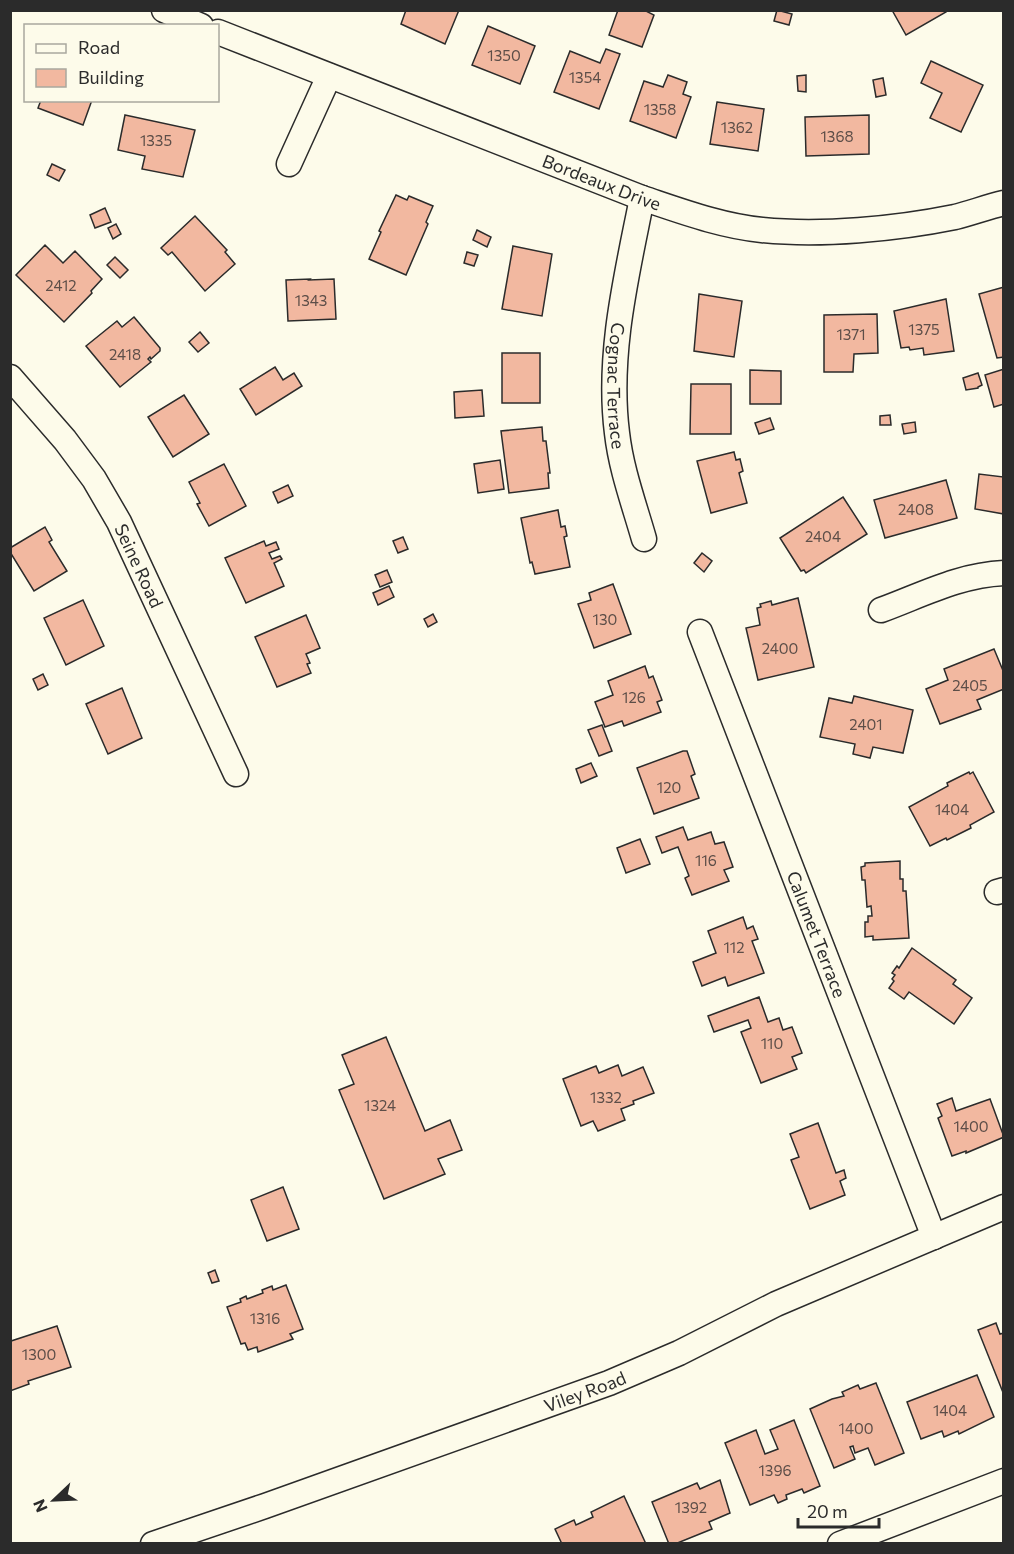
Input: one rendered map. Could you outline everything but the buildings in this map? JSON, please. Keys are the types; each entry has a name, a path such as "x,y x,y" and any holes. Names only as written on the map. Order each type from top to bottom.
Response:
{"street":[{"path":"164,10 196,24"},
{"name":"Bordeaux Drive","path":"219,32 642,198 699,217 761,230 825,232 885,227 955,217 1004,203"},
{"path":"289,164 329,76"},
{"name":"Cognac Terrace","path":"642,198 616,345 615,394 617,433 626,477 644,539"},
{"name":"Seine Road","path":"10,377 65,440 94,479 119,522 236,774"},
{"path":"881,610 944,584 983,574 1004,573"},
{"name":"Calumet Terrace","path":"700,632 934,1237"},
{"name":"Viley Road","path":"153,1544 609,1383 679,1353 776,1304 1004,1207"},
{"path":"840,1544 879,1537 1004,1481"}]}
